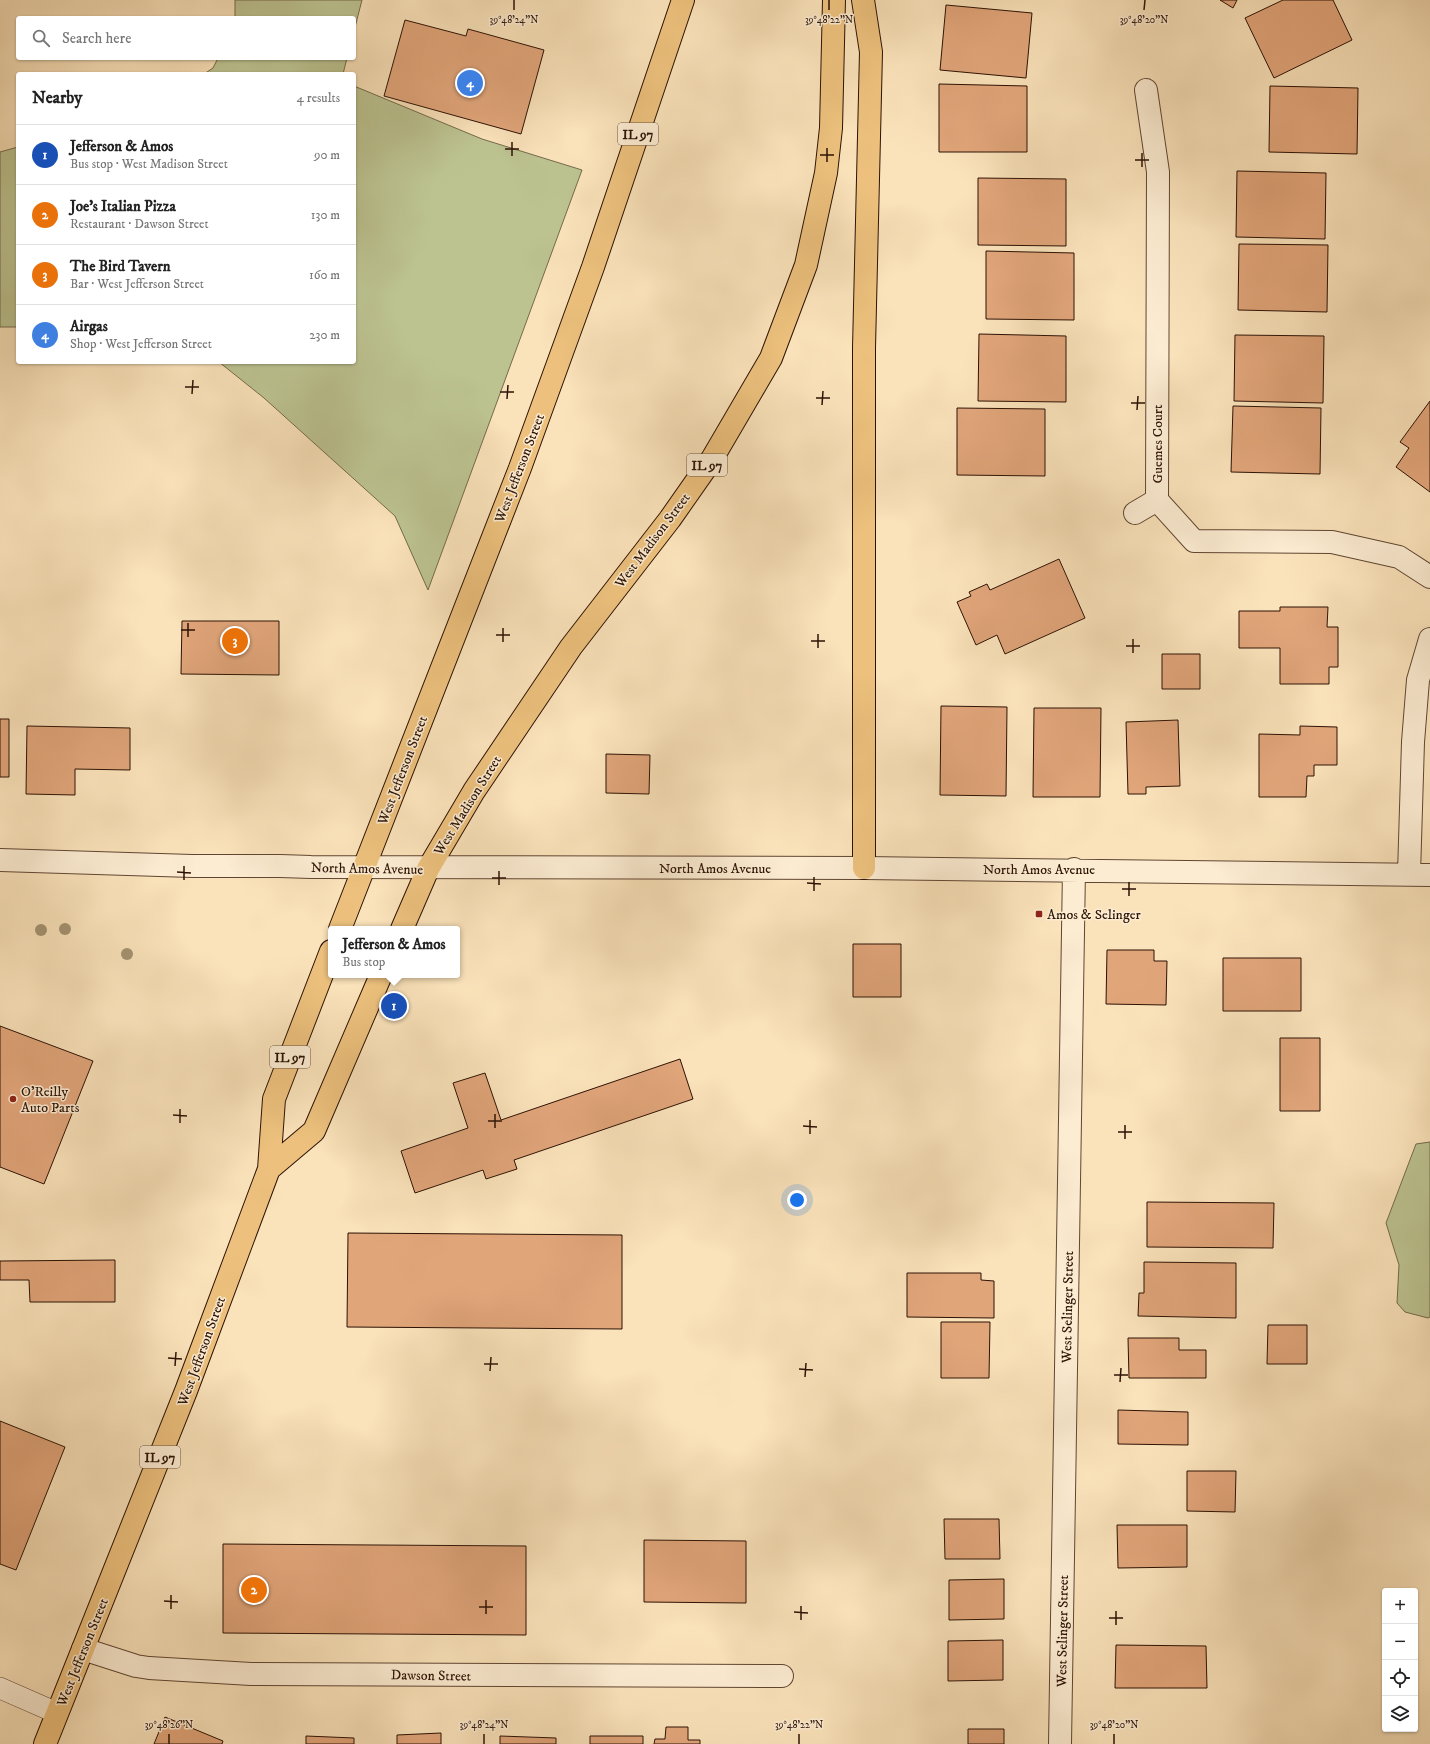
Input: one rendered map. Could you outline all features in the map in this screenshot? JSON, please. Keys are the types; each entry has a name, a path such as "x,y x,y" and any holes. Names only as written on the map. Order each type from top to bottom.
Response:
{"main road":[{"name":"West Jefferson Street","path":"341,926 520,468 593,267 683,0"},
{"name":"West Madison Street","path":"403,926 428,869 474,791 571,647 670,518 712,459 771,358 806,264 826,173 831,128 834,55 834,0"},
{"path":"863,0 871,52 864,348 864,868"},
{"name":"West Jefferson Street","path":"45,1744 186,1391 269,1169 274,1099 328,959"},
{"name":"IL 97","path":"269,1169 314,1131 380,978"}],"street":[{"name":"Guemes Court","path":"1146,90 1158,172 1157,500 1194,541 1332,542 1399,557 1430,577"},
{"path":"1135,513 1157,500"},
{"path":"1420,875 1413,742 1418,680 1430,639"},
{"name":"North Amos Avenue","path":"0,860 192,866 428,869 1074,869 1420,875"},
{"name":"West Selinger Street","path":"1060,1744 1074,869"},
{"name":"Dawson Street","path":"83,1649 136,1666 149,1668 251,1674 782,1676"}],"lane":[{"path":"0,1688 57,1713"}],"green space":[{"path":"235,0 362,0 356,23 356,16 235,16"},
{"path":"217,60 346,60 344,72 207,72 213,68"},
{"path":"356,87 482,139 582,170 428,590 395,516 264,398 222,364 356,364"},
{"path":"16,148 16,327 0,327 0,152"},
{"path":"1430,1142 1430,1317 1428,1318 1405,1312 1397,1303 1399,1265 1386,1223 1416,1144"}],"building":[{"path":"1220,0 1237,0 1233,8"},
{"path":"1283,0 1333,0 1352,40 1274,78 1245,18"},
{"path":"946,5 1032,13 1026,78 940,70"},
{"path":"405,20 466,36 468,29 544,50 521,134 384,96"},
{"path":"939,84 1027,86 1027,152 939,152"},
{"path":"1270,86 1358,88 1357,154 1269,152"},
{"path":"1237,171 1326,173 1325,239 1236,237"},
{"path":"978,178 1066,179 1066,246 978,245"},
{"path":"1239,244 1328,245 1327,312 1238,310"},
{"path":"986,251 1074,253 1074,320 986,319"},
{"path":"979,334 1066,336 1066,402 978,401"},
{"path":"1235,335 1324,336 1323,403 1234,401"},
{"path":"1430,401 1430,492 1396,467 1409,448 1400,442"},
{"path":"1233,406 1321,408 1320,474 1231,472"},
{"path":"957,408 1045,409 1045,476 957,475"},
{"path":"1059,559 1085,618 1005,654 997,635 976,645 957,602 971,596 969,592 987,584 990,590"},
{"path":"1280,607 1328,607 1327,627 1338,627 1338,667 1329,667 1329,684 1280,684 1280,648 1239,648 1239,611 1280,611"},
{"path":"182,621 279,621 279,675 181,674"},
{"path":"1162,654 1200,654 1200,689 1162,689"},
{"path":"941,706 1007,707 1006,796 940,795"},
{"path":"1034,708 1101,708 1100,797 1033,797"},
{"path":"0,719 9,719 9,777 0,777"},
{"path":"1178,720 1180,786 1146,787 1146,794 1128,794 1126,722"},
{"path":"27,726 130,728 130,770 75,769 75,795 26,794"},
{"path":"1300,726 1337,727 1337,765 1314,765 1314,776 1307,776 1306,797 1259,797 1259,734 1300,735"},
{"path":"606,754 650,755 649,794 606,793"},
{"path":"853,944 901,944 901,997 853,997"},
{"path":"1107,950 1154,950 1154,961 1167,961 1166,1005 1106,1004"},
{"path":"1223,958 1301,958 1301,1011 1223,1011"},
{"path":"0,1026 93,1061 44,1184 0,1167"},
{"path":"1280,1038 1320,1038 1320,1111 1280,1111"},
{"path":"680,1059 693,1099 514,1160 517,1169 486,1179 483,1170 415,1193 401,1151 468,1128 453,1083 485,1073 501,1120"},
{"path":"1147,1202 1274,1203 1273,1248 1147,1247"},
{"path":"348,1233 622,1235 622,1329 347,1327"},
{"path":"115,1260 115,1302 30,1302 29,1280 0,1280 0,1261"},
{"path":"1144,1262 1236,1263 1236,1318 1138,1316 1139,1293 1144,1293"},
{"path":"907,1273 981,1273 981,1280 994,1281 994,1318 907,1317"},
{"path":"941,1322 990,1322 989,1378 941,1378"},
{"path":"1268,1325 1307,1325 1307,1364 1267,1364"},
{"path":"1128,1338 1179,1338 1179,1350 1206,1350 1206,1378 1129,1378"},
{"path":"1118,1410 1188,1412 1188,1445 1118,1444"},
{"path":"0,1421 65,1447 16,1570 0,1564"},
{"path":"1187,1471 1236,1471 1235,1512 1187,1511"},
{"path":"944,1519 999,1519 1000,1559 945,1559"},
{"path":"1117,1525 1187,1525 1187,1567 1118,1568"},
{"path":"644,1540 746,1541 746,1603 644,1602"},
{"path":"223,1544 526,1546 526,1635 223,1633"},
{"path":"1004,1579 1004,1619 949,1620 949,1580"},
{"path":"1003,1640 1003,1680 948,1681 948,1641"},
{"path":"1116,1645 1206,1646 1207,1688 1115,1688"},
{"path":"165,1717 223,1741 222,1744 154,1744"},
{"path":"666,1727 688,1727 688,1740 700,1740 700,1744 654,1744 655,1739 665,1739"},
{"path":"968,1729 1004,1729 1004,1744 968,1744"},
{"path":"441,1733 441,1744 397,1744 397,1735"},
{"path":"306,1736 354,1738 354,1744 306,1744"},
{"path":"500,1736 556,1738 556,1744 500,1744"},
{"path":"590,1736 643,1736 643,1744 590,1744"}],"place":[{"name":"Airgas","path":"470,83"},
{"name":"The Bird Tavern","path":"235,641"},
{"name":"Amos & Selinger","path":"1039,914"},
{"name":"Jefferson & Amos","path":"394,1006"},
{"name":"O'Reilly Auto Parts","path":"13,1099"},
{"name":"Joe's Italian Pizza","path":"254,1590"}]}
